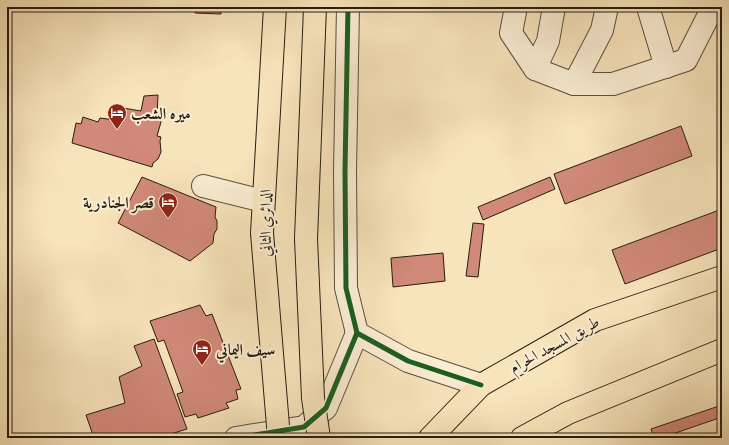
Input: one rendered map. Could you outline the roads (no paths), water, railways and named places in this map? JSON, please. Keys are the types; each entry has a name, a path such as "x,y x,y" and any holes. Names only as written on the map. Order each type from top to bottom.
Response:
{"main road":[{"name":"الدائري الثاني","path":"275,7 262,233 279,438"},
{"path":"314,7 306,239 313,398 319,438"},
{"name":"طريق المسجد الحرام","path":"430,438 481,385 595,320 722,277"},
{"path":"522,438 568,413 722,350"}],"street":[{"path":"236,438 304,427 326,408 357,333 346,288 345,171 348,7"},
{"path":"516,7 511,33 535,69 574,84 614,84 686,60 713,7"},
{"path":"535,69 548,41 554,7"},
{"path":"574,84 602,30 607,7"},
{"path":"648,7 666,67"},
{"path":"203,186 263,201"},
{"path":"357,333 408,361 481,385"}],"place":[{"name":"ميره الشعب","path":"117,130"},
{"name":"قصر الجنادرية","path":"168,219"},
{"name":"سيف اليماني","path":"202,366"}]}
